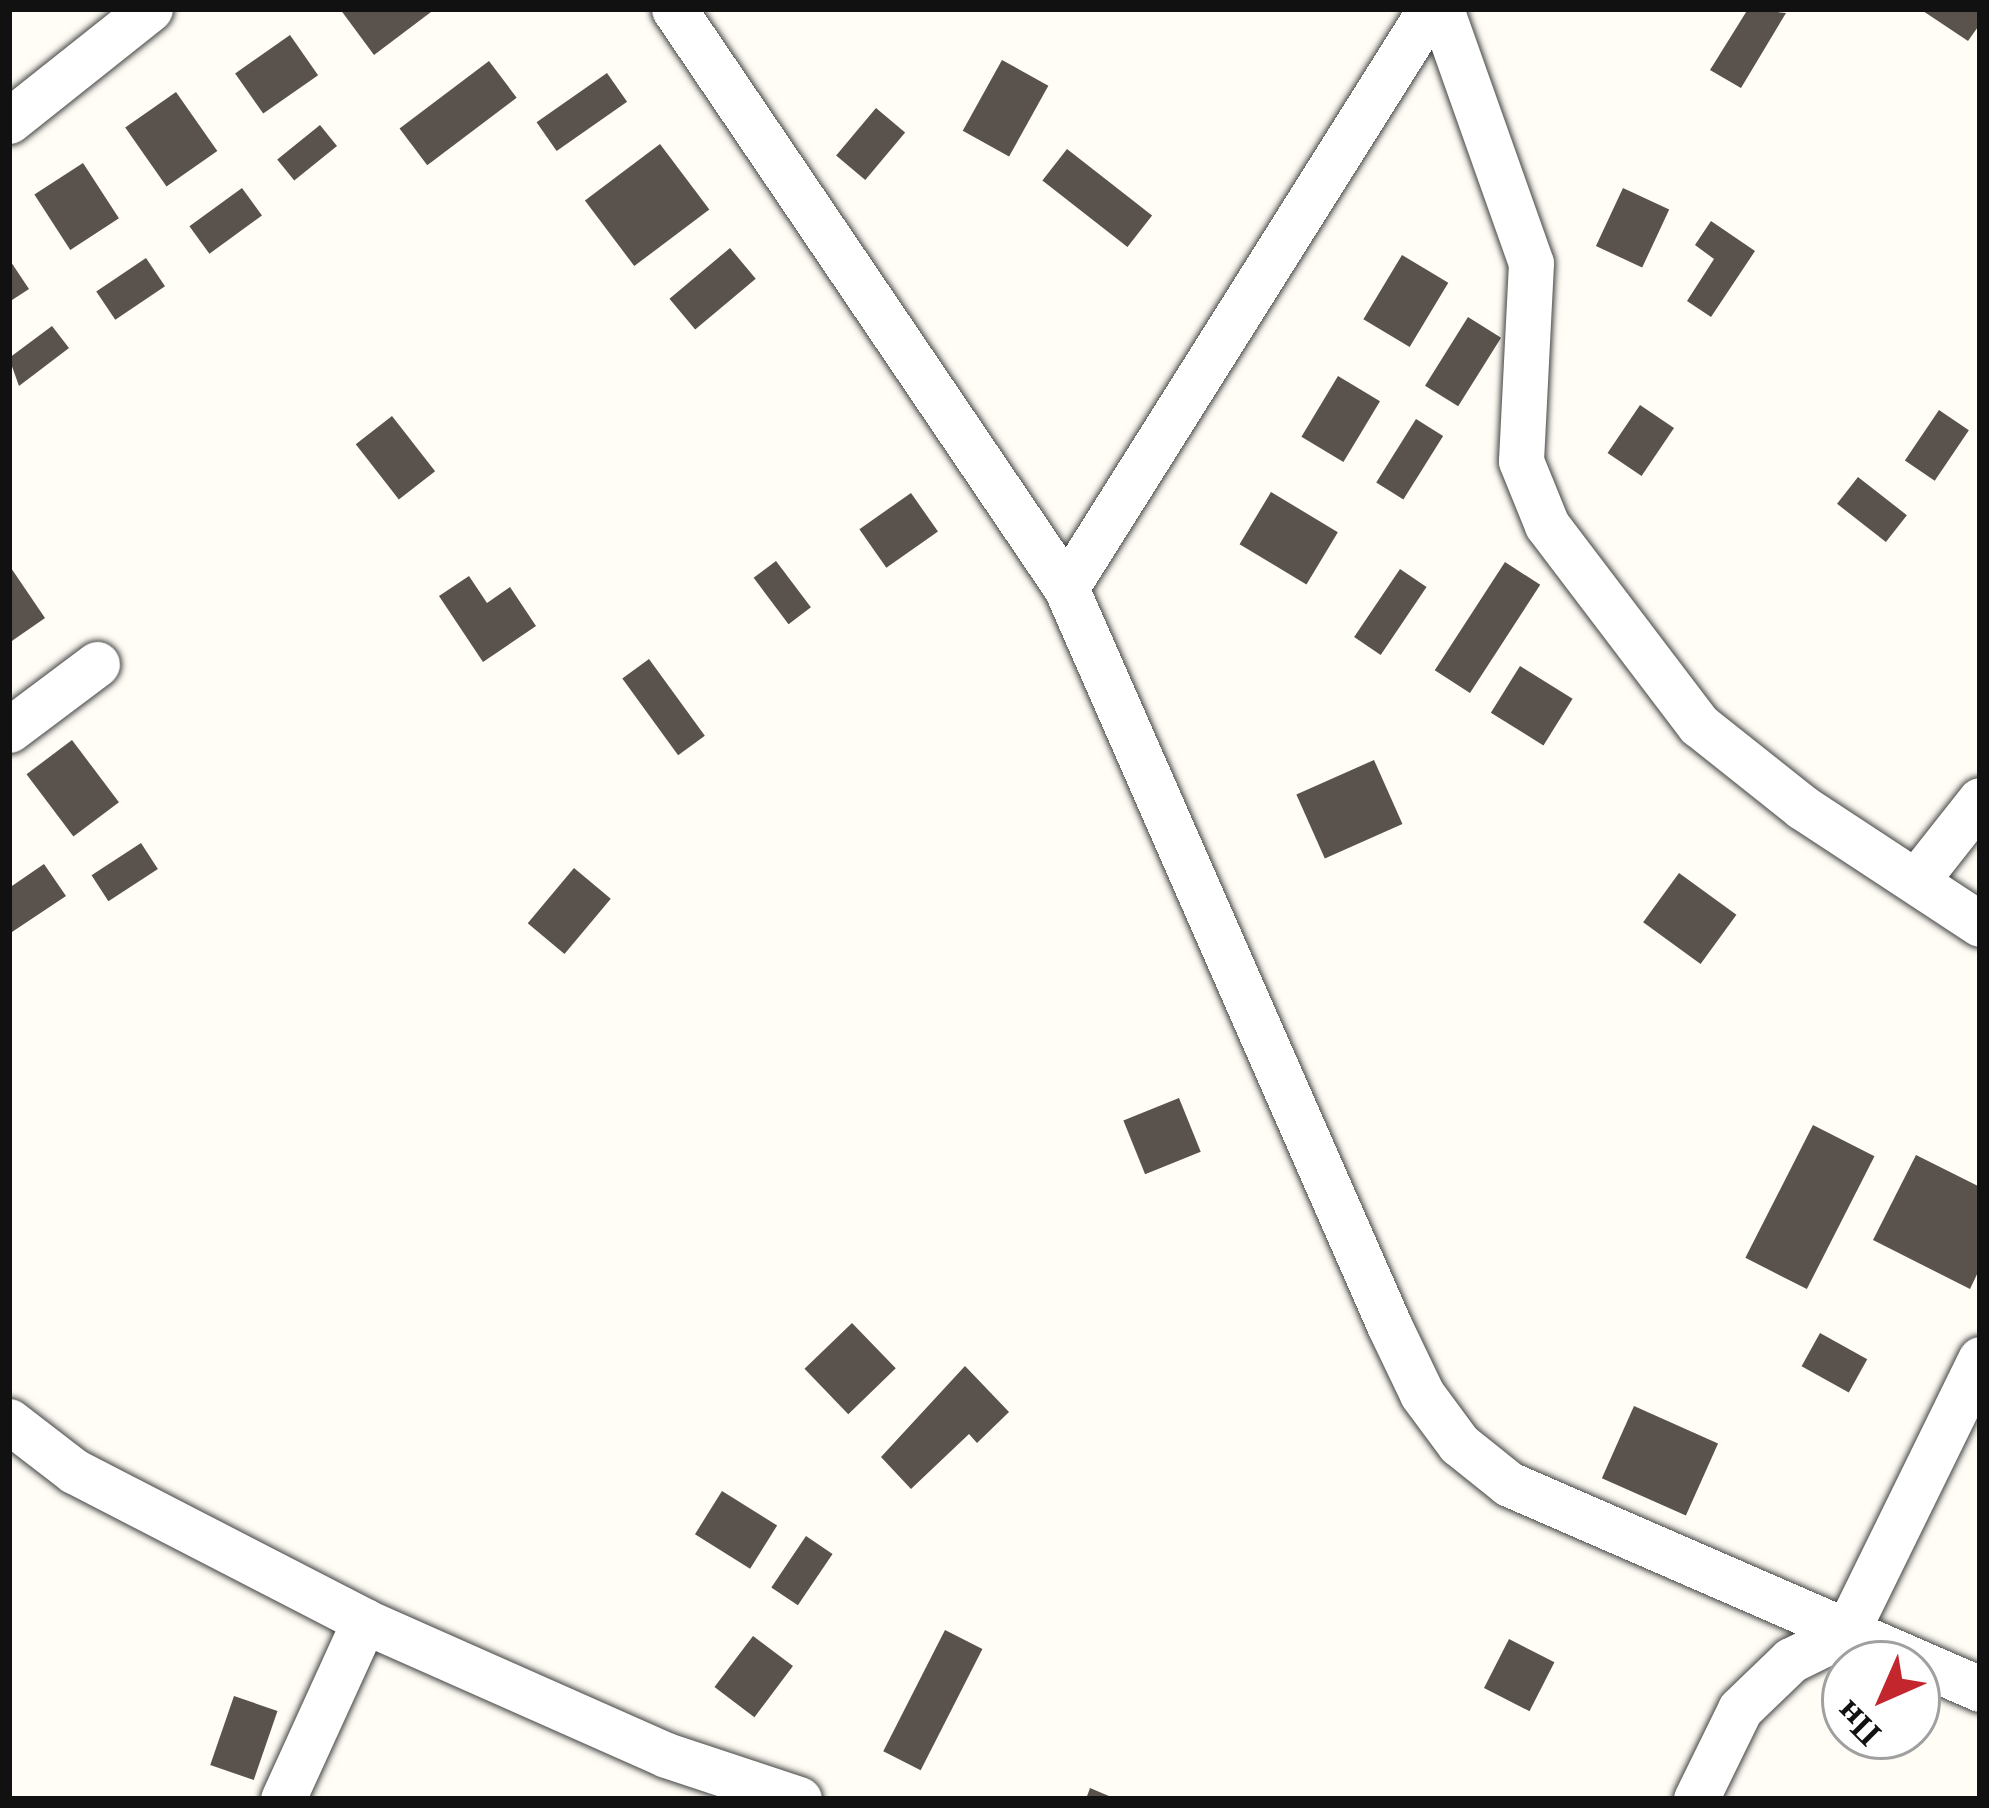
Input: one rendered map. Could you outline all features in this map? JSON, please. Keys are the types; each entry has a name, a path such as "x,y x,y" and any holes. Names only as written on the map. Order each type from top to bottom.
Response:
{"street":[{"path":"9,121 150,9"},
{"path":"674,9 1066,589 1389,1324 1422,1394 1459,1444 1509,1484 1980,1688"},
{"path":"1066,589 1430,9"},
{"path":"1441,9 1532,263 1521,461 1547,525 1700,725 1802,807 1980,924"},
{"path":"9,730 98,664"},
{"path":"1916,881 1980,800"},
{"path":"1696,1799 1740,1708 1791,1660 1846,1633 1980,1359"},
{"path":"9,1421 74,1471 364,1621 666,1755 799,1799"},
{"path":"283,1799 364,1621"}],"building":[{"path":"340,9 435,9 374,55"},
{"path":"1748,9 1786,13 1741,88 1710,70"},
{"path":"1920,9 1980,9 1980,24 1968,41"},
{"path":"290,35 318,75 263,114 235,73"},
{"path":"1002,60 1048,86 1009,157 963,131"},
{"path":"489,61 517,98 427,165 400,128"},
{"path":"607,73 627,102 557,151 537,122"},
{"path":"176,92 217,151 167,187 125,128"},
{"path":"876,108 905,132 865,180 836,155"},
{"path":"320,125 337,146 294,181 277,160"},
{"path":"660,144 709,209 634,266 585,201"},
{"path":"1067,149 1152,215 1127,247 1042,181"},
{"path":"83,163 119,218 70,250 34,195"},
{"path":"242,188 262,216 209,254 189,226"},
{"path":"1623,188 1669,210 1642,268 1596,246"},
{"path":"1711,221 1755,251 1711,317 1687,301 1714,259 1695,245"},
{"path":"730,248 756,279 695,329 669,299"},
{"path":"1402,255 1448,283 1410,347 1363,319"},
{"path":"146,258 165,286 115,320 96,292"},
{"path":"9,259 29,289 9,302"},
{"path":"1468,317 1501,338 1458,406 1425,386"},
{"path":"52,326 69,348 19,386 9,358"},
{"path":"1338,376 1380,401 1343,462 1301,437"},
{"path":"1640,405 1674,428 1642,476 1608,453"},
{"path":"1939,410 1969,430 1935,481 1905,461"},
{"path":"392,416 435,471 399,499 356,444"},
{"path":"1416,419 1443,436 1403,500 1376,483"},
{"path":"1858,477 1907,515 1886,542 1837,504"},
{"path":"1271,492 1338,532 1306,584 1240,544"},
{"path":"911,493 938,532 886,568 859,529"},
{"path":"776,561 811,607 789,624 754,578"},
{"path":"1505,562 1540,585 1470,693 1435,670"},
{"path":"9,565 45,618 9,643"},
{"path":"1400,569 1427,587 1381,655 1354,637"},
{"path":"469,576 487,603 510,587 536,626 483,662 439,596"},
{"path":"649,659 705,736 678,755 622,678"},
{"path":"1520,666 1573,699 1543,745 1491,713"},
{"path":"72,740 119,802 73,837 26,774"},
{"path":"1374,760 1402,824 1325,859 1296,795"},
{"path":"141,843 158,869 108,901 92,875"},
{"path":"44,864 66,896 9,934 9,888"},
{"path":"574,868 611,899 564,954 528,923"},
{"path":"1679,873 1736,915 1701,964 1643,922"},
{"path":"1179,1098 1201,1152 1145,1174 1123,1120"},
{"path":"1813,1125 1874,1156 1807,1289 1745,1258"},
{"path":"1916,1155 1980,1187 1980,1268 1970,1289 1873,1240"},
{"path":"852,1323 896,1368 848,1414 805,1369"},
{"path":"1820,1333 1867,1359 1849,1392 1802,1366"},
{"path":"965,1366 1009,1412 977,1443 969,1434 911,1489 881,1457"},
{"path":"1634,1406 1718,1443 1686,1516 1602,1478"},
{"path":"722,1491 777,1525 750,1569 695,1534"},
{"path":"806,1536 833,1554 798,1605 771,1587"},
{"path":"945,1630 982,1649 921,1770 883,1751"},
{"path":"753,1636 793,1666 754,1717 714,1687"},
{"path":"1509,1639 1554,1662 1529,1711 1484,1688"},
{"path":"234,1696 277,1711 254,1780 210,1765"},
{"path":"1090,1788 1116,1799 1086,1799"}]}
